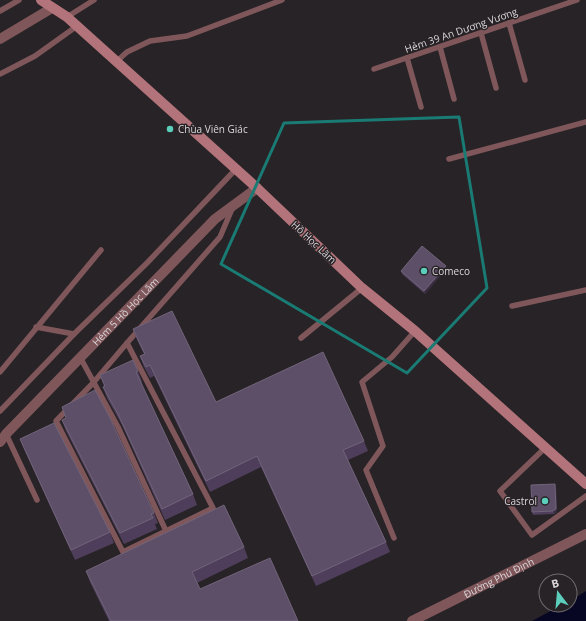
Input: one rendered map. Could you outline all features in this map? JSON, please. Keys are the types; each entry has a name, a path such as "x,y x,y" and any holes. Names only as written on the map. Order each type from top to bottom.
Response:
{"main road":[{"name":"Hồ Học Lãm","path":"41,0 68,17 257,188 362,288 414,331 586,484"}],"street":[{"path":"0,39 52,8"},
{"name":"Hẻm 5 Hồ Học Lãm","path":"3,438 215,219 257,188"},
{"name":"Đường Phú Định","path":"412,621 586,534"}],"lane":[{"path":"0,11 19,0"},
{"path":"68,17 94,0"},
{"path":"117,61 127,52 150,41 187,36 282,0"},
{"name":"Hẻm 39 An Dương Vương","path":"374,69 577,0"},
{"path":"509,23 525,80"},
{"path":"0,74 35,56 77,26"},
{"path":"481,33 496,88"},
{"path":"440,47 454,99"},
{"path":"407,58 421,107"},
{"path":"449,159 586,122"},
{"path":"0,411 74,334 153,257 236,170"},
{"path":"127,343 214,508 123,552 56,421 93,382 127,343 220,238 232,206"},
{"path":"0,372 101,250"},
{"path":"301,338 362,288"},
{"path":"512,306 586,290"},
{"path":"36,328 74,334"},
{"path":"394,538 366,470 383,446 362,382 392,357 414,331"},
{"path":"80,357 118,427 166,531"},
{"path":"3,438 37,500"},
{"path":"545,448 500,491 532,535 586,496"}],"highlighted area":[{"path":"459,117 487,288 407,373 221,264 284,123"}],"water":[{"path":"586,591 586,621 532,621 547,613 578,613 578,596"}],"building":[{"name":"Comeco","path":"422,246 446,266 424,291 401,271"},
{"path":"172,311 216,402 323,352 364,441 343,450 386,542 312,576 257,456 206,481 150,365 146,367 140,356 145,354 133,329"},
{"path":"133,360 138,371 136,372 193,494 162,509 118,414 103,387 105,386 100,375"},
{"path":"95,390 110,418 154,513 151,514 153,518 120,533 62,420 66,418 62,407"},
{"path":"54,423 110,532 71,550 20,439"},
{"name":"Castrol","path":"555,484 556,509 553,511 532,512 531,485"},
{"path":"224,505 244,547 192,572 200,589 270,558 298,621 111,621 86,571"}],"place":[{"name":"Chùa Viên Giác","path":"170,129"},
{"name":"Comeco","path":"424,271"},
{"name":"Castrol","path":"545,501"}]}
